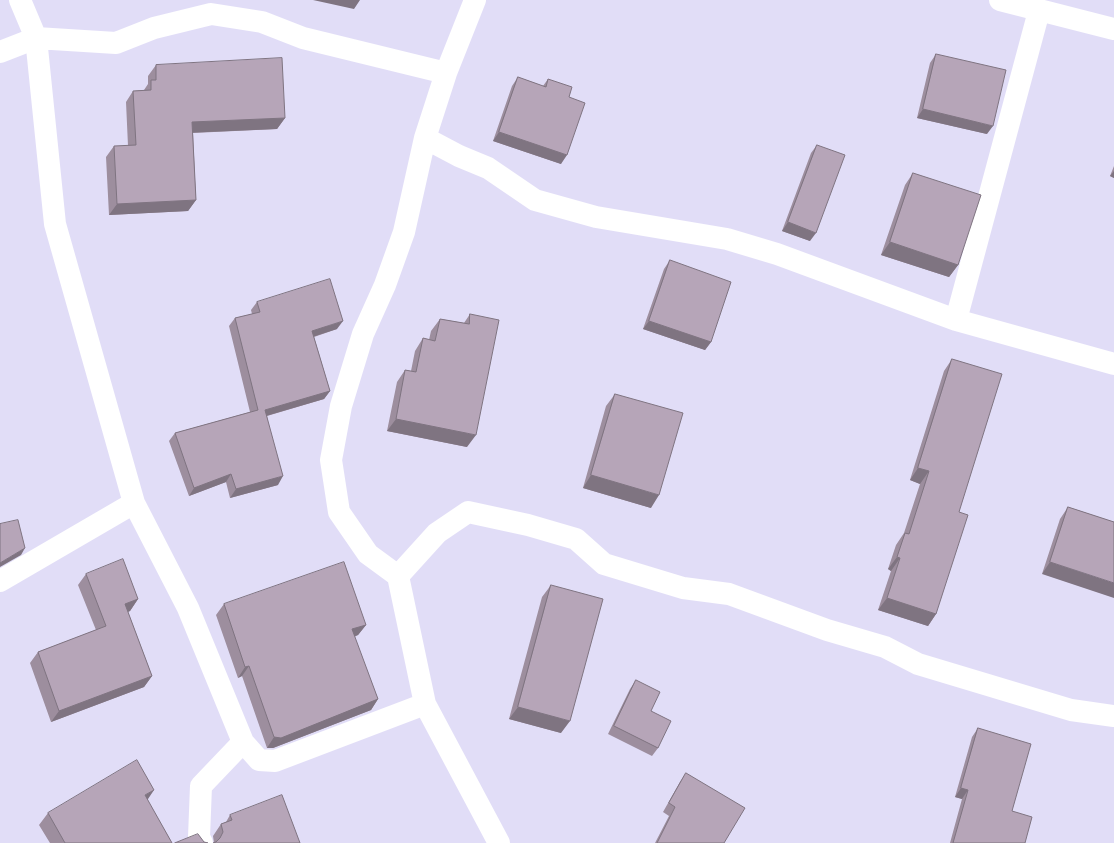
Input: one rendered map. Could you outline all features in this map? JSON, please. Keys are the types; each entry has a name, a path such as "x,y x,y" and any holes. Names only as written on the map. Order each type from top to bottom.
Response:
{"street":[{"path":"20,0 36,38 56,224 134,503 188,608 243,742 259,760 275,761 425,704"},
{"path":"475,0 446,73 425,138 404,232 385,285 362,334 341,406 331,460 339,512 368,554 398,576 425,704 499,843"},
{"path":"1000,0 1114,29"},
{"path":"956,320 1040,11"},
{"path":"0,52 36,38 116,43 154,28 211,14 262,22 303,38 446,73"},
{"path":"425,138 459,156 488,168 535,200 596,217 727,239 777,254 956,320 1114,364"},
{"path":"0,581 134,503"},
{"path":"398,576 437,532 468,512 528,525 576,539 604,564 683,588 729,594 826,630 885,647 918,664 1071,710 1114,716"},
{"path":"202,843 199,837 201,786 243,742"}],"building":[{"path":"936,54 1006,70 993,126 923,109"},
{"path":"282,58 285,118 192,122 196,200 117,204 114,146 136,145 133,91 151,90 151,80 156,80 156,65"},
{"path":"518,77 546,87 548,79 572,87 569,97 585,103 567,155 499,132"},
{"path":"817,145 845,155 816,233 788,222"},
{"path":"913,173 981,195 958,265 890,242"},
{"path":"670,260 731,282 711,342 649,321"},
{"path":"330,279 343,321 312,331 330,391 265,410 283,476 236,489 231,474 194,488 175,433 258,410 235,318 260,312 257,302"},
{"path":"470,314 499,320 476,435 396,419 405,370 416,372 423,338 435,341 440,319 469,324"},
{"path":"952,359 1002,374 959,512 968,515 936,614 887,598 900,558 897,557 905,533 909,534 929,471 918,468"},
{"path":"615,394 683,413 659,495 591,475"},
{"path":"1068,507 1114,522 1114,583 1050,562"},
{"path":"18,520 25,548 0,563 0,524"},
{"path":"123,559 138,599 125,604 152,676 59,711 38,652 106,626 86,574"},
{"path":"344,562 366,625 352,629 378,699 281,738 274,737 249,666 245,667 224,604"},
{"path":"551,585 603,599 570,721 518,707"},
{"path":"636,680 660,692 651,711 671,721 658,748 614,726"},
{"path":"978,728 1031,744 1012,811 1032,817 1025,843 953,843 968,790 961,788"},
{"path":"137,760 154,790 145,795 172,843 65,843 48,813"},
{"path":"686,773 745,808 724,843 657,843 675,807 669,803"},
{"path":"282,795 300,843 213,843 220,838 223,832 221,824 232,820 230,815"},
{"path":"198,834 204,842 208,843 175,843"}]}
